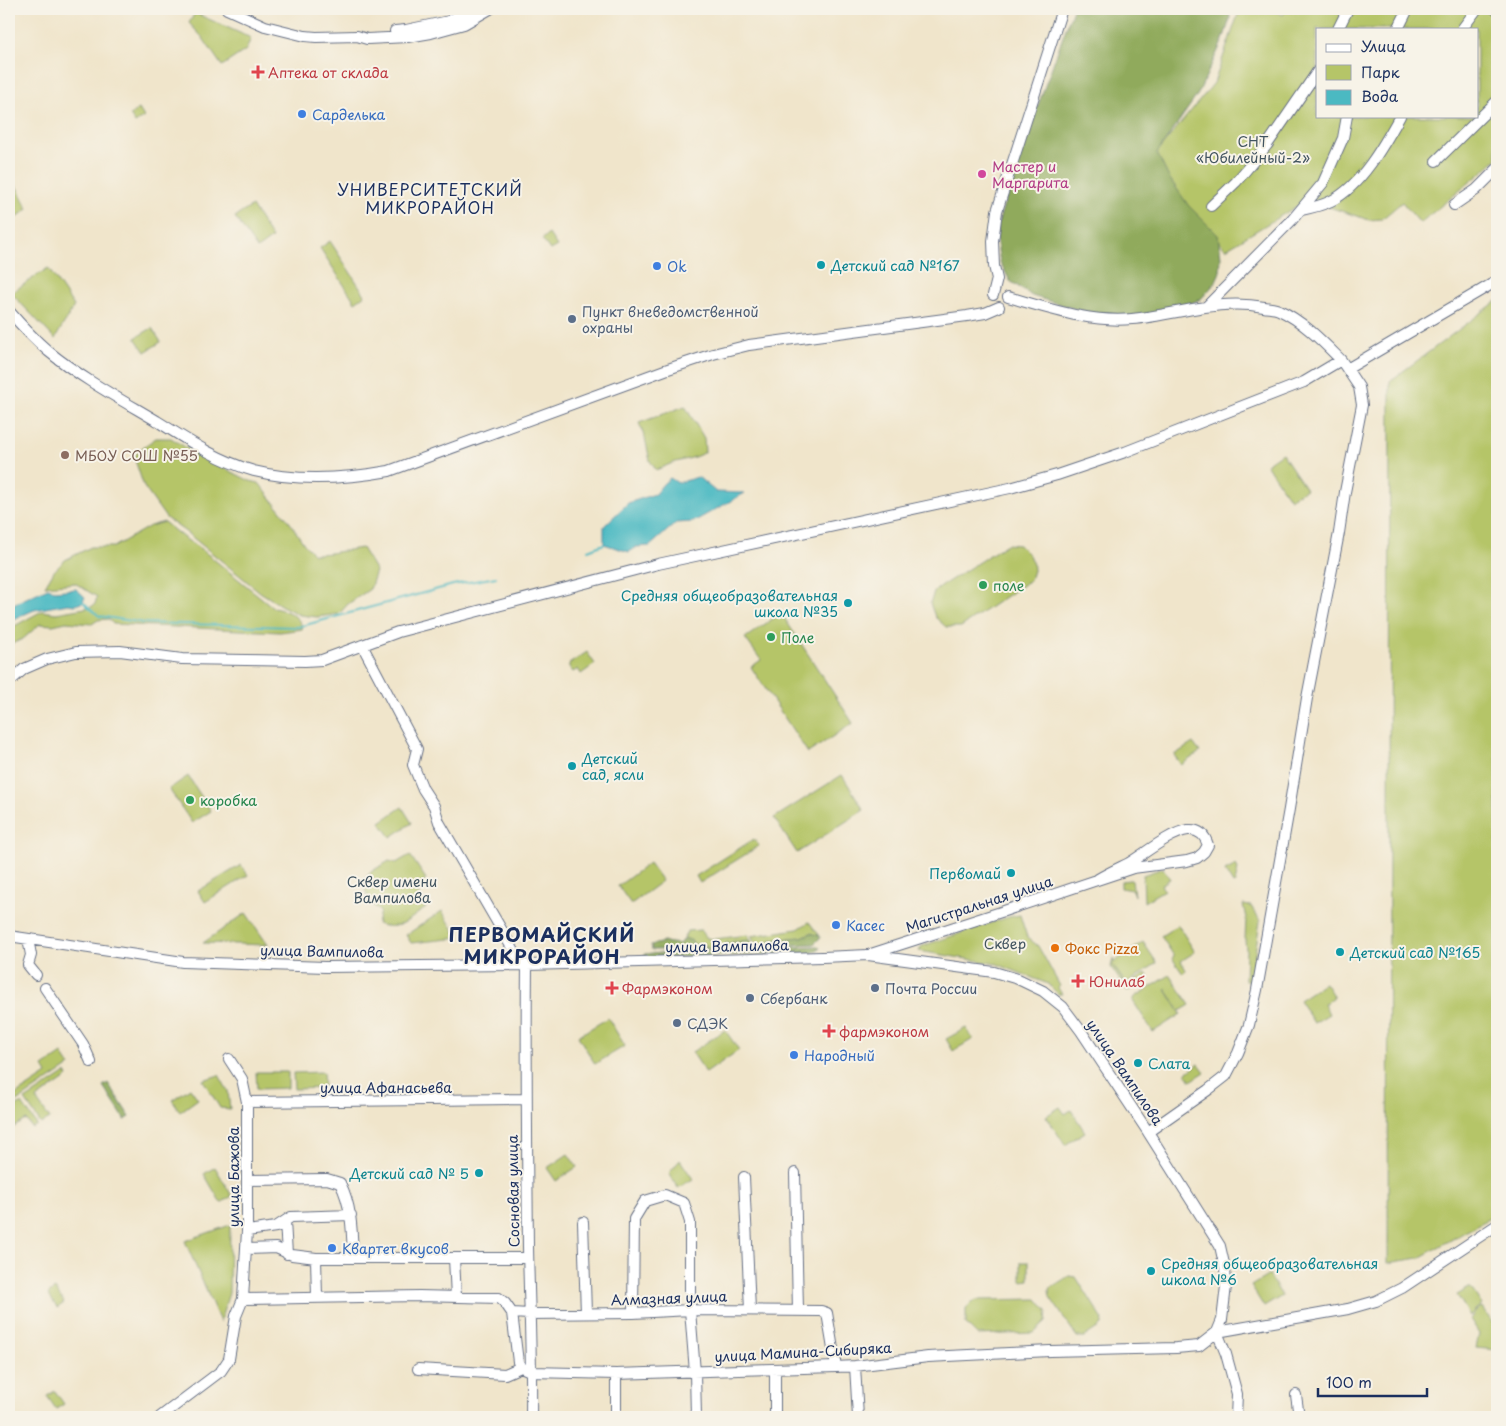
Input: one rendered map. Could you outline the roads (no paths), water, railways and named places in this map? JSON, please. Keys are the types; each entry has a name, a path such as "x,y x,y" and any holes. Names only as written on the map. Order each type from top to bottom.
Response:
{"street":[{"path":"227,9 265,26 305,36 357,36 367,39 408,37 431,33 464,24 490,9"},
{"path":"357,36 363,32 406,30 450,21 471,9"},
{"path":"1004,301 994,266 993,241 996,211 1062,9"},
{"path":"1338,28 1348,9"},
{"path":"1398,28 1408,9"},
{"path":"1463,28 1477,9"},
{"path":"1211,206 1236,182 1268,145 1316,73"},
{"path":"1436,161 1497,101"},
{"path":"1206,307 1300,210 1323,183 1343,138 1347,118"},
{"path":"1300,210 1316,207 1332,200 1352,186 1366,169 1399,118"},
{"path":"1454,205 1476,190 1497,170"},
{"path":"992,296 997,279"},
{"path":"9,682 24,669 47,659 76,652 120,651 182,659 322,660 398,632 658,564 992,492 1057,475 1125,452 1344,364 1497,281"},
{"path":"976,314 992,296 1000,291 1004,301"},
{"path":"9,311 48,351 82,375 219,457 253,470 285,477 312,478 357,477 389,471 664,370 713,354 749,345 984,313 1004,301 1030,303 1084,317 1104,320 1132,319 1228,303 1250,304 1278,310 1303,325 1344,364 1358,387 1362,405 1307,698 1257,990 1249,1025 1226,1076 1204,1094 1148,1132"},
{"path":"362,645 417,749 413,765 423,789 434,806 439,822 515,953 516,964"},
{"name":"Магистральная улица","path":"868,955 1004,912 1138,866 1186,861 1196,858 1204,852 1208,845 1205,837 1197,831 1187,830 1162,842 1130,863 1098,879"},
{"name":"улица Вампилова","path":"9,936 183,962 325,967 527,965 823,958 868,955 994,972 1018,979 1043,991 1063,1008 1081,1031 1220,1246 1226,1268 1226,1286 1222,1320 1217,1332"},
{"path":"28,939 31,955 27,966 36,975"},
{"path":"915,962 909,956 908,950 917,939"},
{"name":"Сосновая улица","path":"527,965 526,1099 529,1314 532,1372 531,1417"},
{"path":"46,988 83,1044 91,1062"},
{"name":"улица Бажова","path":"229,1059 242,1079 247,1102 247,1231 243,1298"},
{"name":"улица Афанасьева","path":"247,1102 526,1099"},
{"path":"795,1173 798,1310"},
{"path":"744,1177 750,1310"},
{"path":"247,1180 327,1179 340,1183 346,1194 351,1215 353,1258"},
{"path":"633,1314 634,1219 645,1201 665,1195 684,1203 690,1222 690,1310 695,1372 696,1417"},
{"path":"247,1231 276,1227 291,1217 351,1215"},
{"path":"286,1221 287,1254"},
{"path":"583,1222 586,1313"},
{"path":"1236,1417 1237,1394 1226,1354 1217,1332 1348,1309 1376,1300 1402,1288 1497,1225"},
{"path":"246,1249 276,1248 287,1254 316,1258 528,1258"},
{"path":"316,1258 317,1298"},
{"path":"454,1258 456,1297"},
{"path":"160,1417 221,1371 229,1359 236,1316 243,1298 419,1296 499,1298 512,1313 518,1362 521,1367 505,1374 418,1369"},
{"name":"Алмазная улица","path":"512,1313 633,1314 690,1310 821,1311 827,1314 836,1367"},
{"name":"улица Мамина-Сибиряка","path":"521,1367 532,1372 616,1374 836,1367 948,1356 1199,1346 1217,1332"},
{"path":"855,1366 858,1417"},
{"path":"775,1369 775,1417"},
{"path":"616,1374 616,1417"},
{"path":"1296,1395 1299,1417"}],"water":[{"path":"698,477 716,492 745,493 693,522 676,523 650,546 636,547 629,552 604,544 604,526 628,503 655,494 670,478 678,483"},
{"path":"48,588 55,591 76,589 85,597 83,602 76,605 68,604 34,610 9,621 9,606"}],"waterway":[{"path":"588,550 604,544"},
{"path":"83,602 99,616 145,623 298,627 453,585 496,577"}],"place":[{"name":"Аптека от склада","path":"258,72"},
{"name":"Сарделька","path":"302,114"},
{"name":"Мастер и Маргарита","path":"982,174"},
{"name":"Детский сад №167","path":"821,265"},
{"name":"Ok","path":"657,266"},
{"name":"Пункт вневедомственной охраны","path":"572,319"},
{"name":"МБОУ СОШ №55","path":"65,455"},
{"name":"поле","path":"983,585"},
{"name":"Средняя общеобразовательная школа №35","path":"848,603"},
{"name":"Поле","path":"771,637"},
{"name":"Детский сад, ясли","path":"572,766"},
{"name":"коробка","path":"190,800"},
{"name":"Первомай","path":"1011,873"},
{"name":"Касес","path":"836,925"},
{"name":"Фокс Pizza","path":"1055,948"},
{"name":"Детский сад №165","path":"1340,952"},
{"name":"Юнилаб","path":"1078,981"},
{"name":"Фармэконом","path":"612,988"},
{"name":"Почта России","path":"875,988"},
{"name":"Сбербанк","path":"750,998"},
{"name":"СДЭК","path":"677,1023"},
{"name":"фармэконом","path":"829,1031"},
{"name":"Народный","path":"794,1055"},
{"name":"Слата","path":"1138,1063"},
{"name":"Детский сад № 5","path":"479,1173"},
{"name":"Квартет вкусов","path":"332,1248"},
{"name":"Средняя общеобразовательная школа №6","path":"1151,1271"}],"district":[{"name":"УНИВЕРСИТЕТСКИЙ МИКРОРАЙОН","path":"430,198"},
{"name":"ПЕРВОМАЙСКИЙ МИКРОРАЙОН","path":"542,945"}],"park label":[{"name":"СНТ «Юбилейный-2»","path":"1253,150"},
{"name":"Сквер имени Вампилова","path":"392,890"},
{"name":"Сквер","path":"1005,943"}]}
